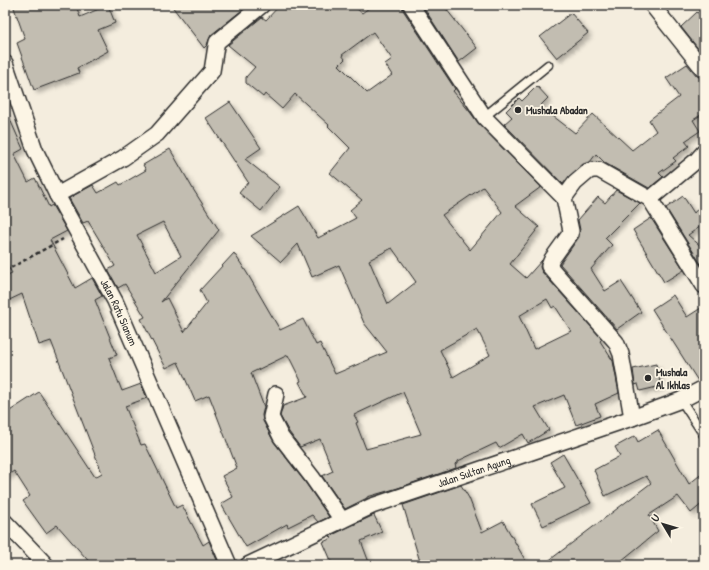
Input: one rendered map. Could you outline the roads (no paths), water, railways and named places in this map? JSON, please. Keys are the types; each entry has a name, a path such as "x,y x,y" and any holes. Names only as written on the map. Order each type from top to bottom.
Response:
{"street":[{"path":"57,195 123,158 157,134 212,71 217,42 262,5"},
{"path":"411,5 484,117 564,198 571,231 549,266 616,342 621,354 632,418"},
{"path":"652,5 704,70"},
{"name":"Jalan Ratu Sianum","path":"5,63 9,90 57,195 115,301 229,565"},
{"path":"650,199 697,160 704,152"},
{"path":"564,198 575,183 589,171 599,170 650,199 704,286"},
{"name":"Jalan Sultan Agung","path":"248,565 372,506 632,418 681,400 704,388"},
{"path":"276,394 271,417 281,437 312,477 342,520"},
{"path":"5,522 46,565"}],"lane":[{"path":"484,117 548,65"},
{"path":"681,400 704,435"}],"place":[{"name":"Mushala Abadan","path":"518,110"},
{"name":"Mushala Al Ikhlas","path":"648,378"}]}
